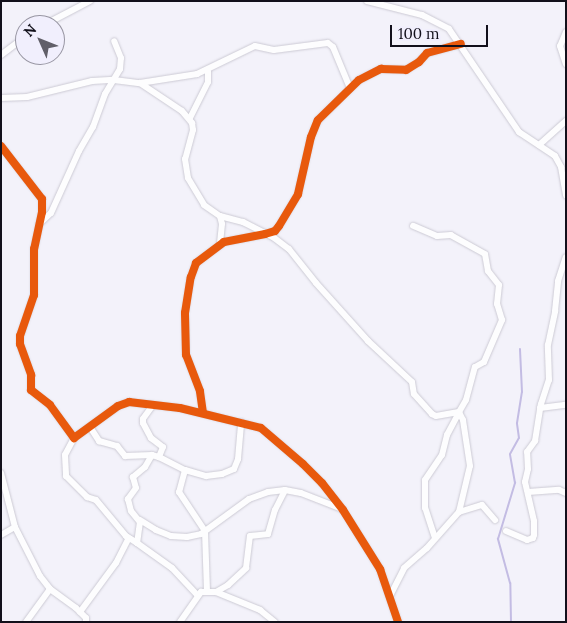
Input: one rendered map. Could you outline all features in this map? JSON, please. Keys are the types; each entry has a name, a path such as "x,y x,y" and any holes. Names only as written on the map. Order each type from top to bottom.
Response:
{"street":[{"path":"63,15 90,1"},
{"path":"367,1 422,15 449,28 519,132 555,156 561,167 566,196"},
{"path":"566,32 560,46 566,64"},
{"path":"40,224 50,214 79,151 93,127 105,94 114,80 121,61 114,40"},
{"path":"1,98 38,95 92,81 114,80 140,83 172,79 208,71 219,62 237,57 255,46 274,50 328,43 333,47 338,57 350,88"},
{"path":"1,55 15,44"},
{"path":"203,413 199,388 186,358 185,312 196,263 220,244 275,231 280,226 298,194 311,137 318,120 350,88 366,76 381,69 406,70 427,53 461,44"},
{"path":"208,71 208,82 190,118 193,130 184,159 188,178 204,205 220,216 243,222 289,249 316,283 368,341 412,382 414,394 432,414 436,416 459,412"},
{"path":"140,83 190,118"},
{"path":"539,145 566,121"},
{"path":"1,146 41,195 42,212 34,249 34,296 21,332 20,344 31,375 30,388 50,405 74,438"},
{"path":"220,216 222,224 220,244"},
{"path":"413,226 438,236 451,235 484,252 487,258 488,271 499,283 497,302 501,323 484,362 475,367 466,400 447,434 442,455 425,480 425,508 435,538"},
{"path":"506,531 524,539 533,538 534,521 525,482 528,469 527,452 535,441 540,408 549,380 548,345 558,281 566,257"},
{"path":"197,595 172,568 115,526 96,500 87,497 66,476 65,455 74,438 123,403 153,405 203,413 255,425 278,441 322,484 343,510 373,556 390,596 398,622"},
{"path":"153,405 143,422 151,438 163,447 133,477 136,488 128,499 132,512 140,520 156,530 171,536 187,537 205,531 249,499 268,492 284,490 301,493 343,510"},
{"path":"540,408 565,407"},
{"path":"390,596 404,568 459,512 470,466 463,420 459,412"},
{"path":"90,426 99,441 117,446 127,457 156,456 185,470 206,476 222,474 234,469 238,458 241,422"},
{"path":"185,470 179,492 205,531 207,590"},
{"path":"1,473 15,527 40,576 50,590 80,612 86,618 86,622"},
{"path":"216,592 228,585 246,568 250,536 268,534 275,510 284,490"},
{"path":"528,492 559,490 566,493"},
{"path":"459,512 482,505 495,520"},
{"path":"137,543 140,520"},
{"path":"1,535 15,527"},
{"path":"80,612 116,563 129,538"},
{"path":"26,622 50,590"},
{"path":"180,622 197,595 207,590 260,610 275,622"}],"waterway":[{"path":"511,622 510,583 498,539 515,483 510,454 519,438 517,423 522,392 520,349"}],"cycle path":[{"path":"203,413 200,391 186,355 185,313 191,277 196,263 224,242 275,231 298,194 311,137 318,120 359,80 381,69 406,70 419,62 427,53 461,44"},
{"path":"1,146 42,199 42,212 34,249 34,295 20,336 20,344 31,375 31,390 50,405 74,438 118,406 129,402 180,408 261,428 303,464 322,483 343,510 380,569 398,622"}]}
